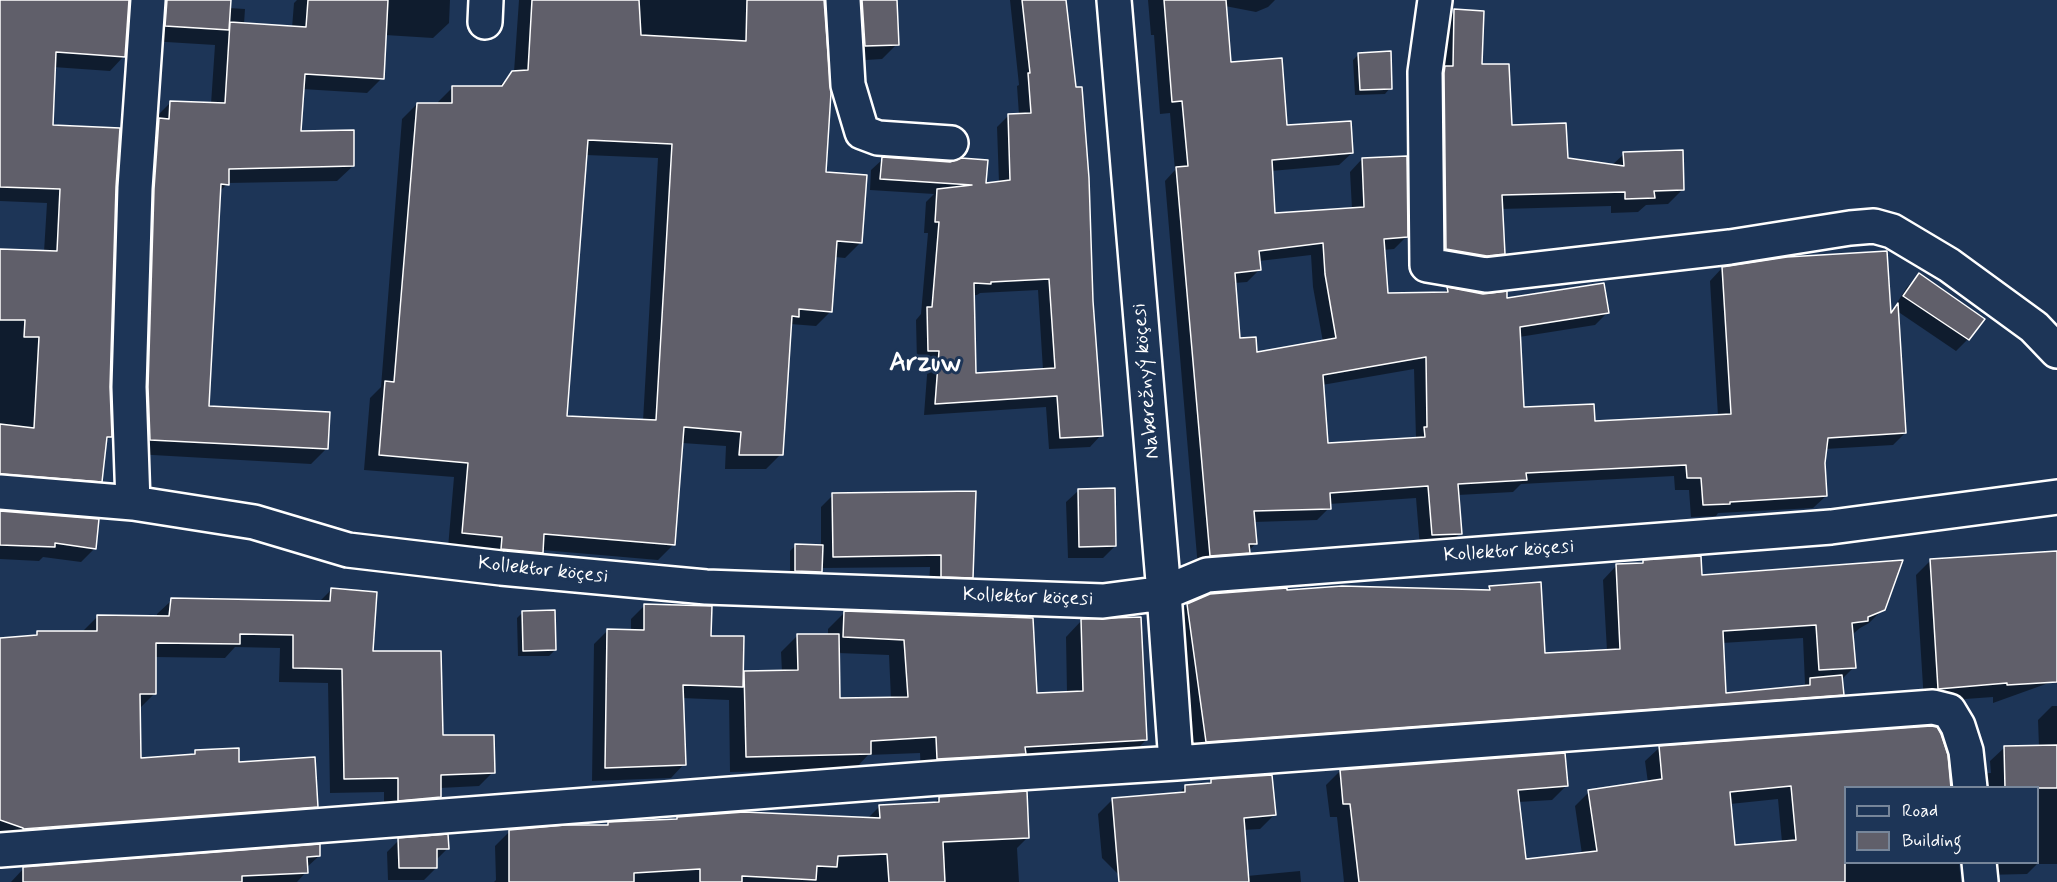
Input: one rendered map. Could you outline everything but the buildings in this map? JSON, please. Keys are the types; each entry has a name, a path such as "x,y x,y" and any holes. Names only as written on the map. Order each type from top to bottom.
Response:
{"street":[{"path":"133,503 129,375 135,188 148,0"},
{"path":"843,0 848,85 862,132 878,138 951,143"},
{"name":"Naberežnyý köçesi","path":"1114,0 1164,593 1176,763"},
{"path":"1435,0 1425,72 1427,265 1486,275 1730,247 1874,226 1892,231 1949,265 2034,327 2057,351"},
{"name":"Kollektor köçesi","path":"0,492 133,503 254,522 348,550 501,568 706,587 1103,601 1164,593 1207,575 1831,526 2057,497"},
{"path":"0,850 939,778 1176,763 1933,707 1949,711 1958,726 1966,751 1970,786"},
{"path":"1979,864 1981,882"}],"district":[{"name":"Arzuw","path":"925,365"}]}
